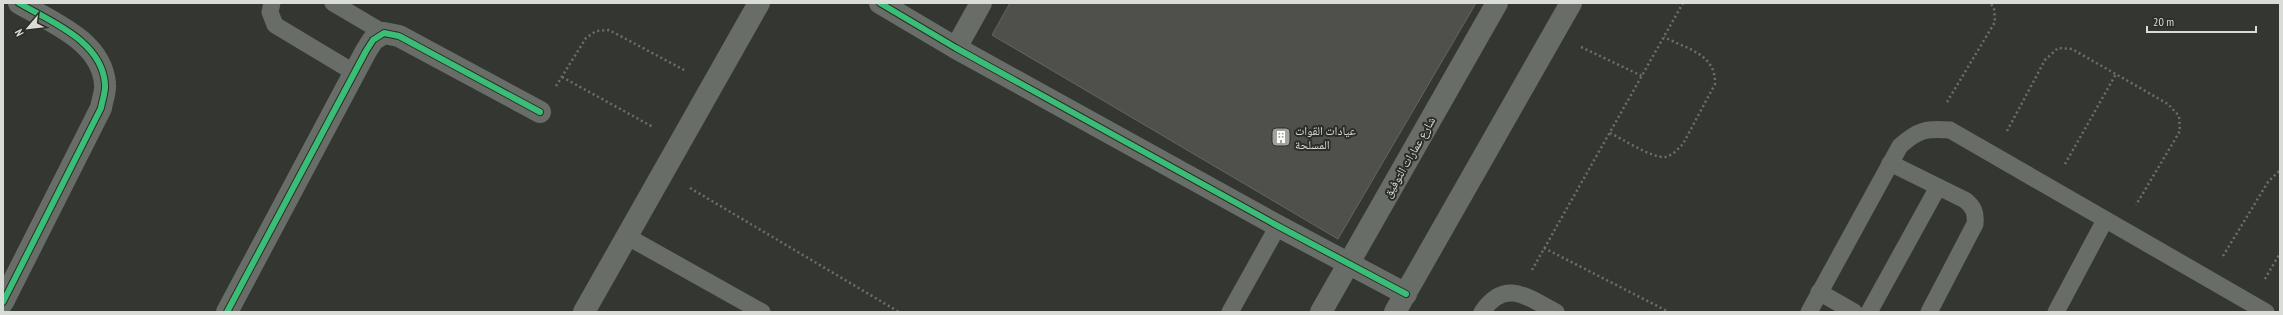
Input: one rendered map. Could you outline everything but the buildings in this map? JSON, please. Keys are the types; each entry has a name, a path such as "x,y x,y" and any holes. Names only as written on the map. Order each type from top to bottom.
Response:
{"street":[{"path":"3,302 101,108 105,84 99,61 83,41 19,3"},
{"path":"584,312 628,237 759,3"},
{"path":"880,3 956,48 1278,226 1349,262 1401,303 1571,3"},
{"path":"956,48 981,3"},
{"name":"شارع عمارات التوفيق","path":"1320,312 1497,3"},
{"path":"227,312 373,40 384,33 399,36 540,112"}],"lane":[{"path":"272,3 270,12 274,25 355,73"},
{"path":"333,3 384,33"},
{"path":"1809,312 1900,146 1914,134 1931,128 1950,130 2266,312"},
{"path":"1890,162 1965,200 1972,206 1976,215 1975,224 1929,312"},
{"path":"1869,312 1938,187"},
{"path":"2056,312 2105,220"},
{"path":"1230,312 1278,226"},
{"path":"628,237 762,312"},
{"path":"1482,312 1492,299 1504,292 1519,293 1549,311"},
{"path":"1819,292 1854,312"}],"path":[{"path":"1519,293 1684,3"},
{"path":"1931,128 1996,22 1994,8 1990,3"},
{"path":"540,112 586,38 596,31 609,30 713,85"},
{"path":"1554,34 1642,76"},
{"path":"1610,133 1653,154 1665,157 1676,152 1683,144 1715,84 1715,73 1711,64 1702,56 1664,37"},
{"path":"1993,156 2045,60 2058,48 2072,49 2116,74 2168,104 2180,116 2180,132 2122,230"},
{"path":"2051,189 2116,74"},
{"path":"562,77 681,143"},
{"path":"2210,279 2268,182 2280,170"},
{"path":"664,173 899,312"},
{"path":"1544,248 1669,312"}],"cycle path":[{"path":"3,302 101,108 105,87 102,69 95,56 85,44 73,34 19,3"},
{"path":"880,3 956,48 1278,226 1406,294"},
{"path":"227,312 373,40 384,33 399,36 540,112"}],"place":[{"name":"عيادات القوات المسلحة","path":"1281,137"}]}
